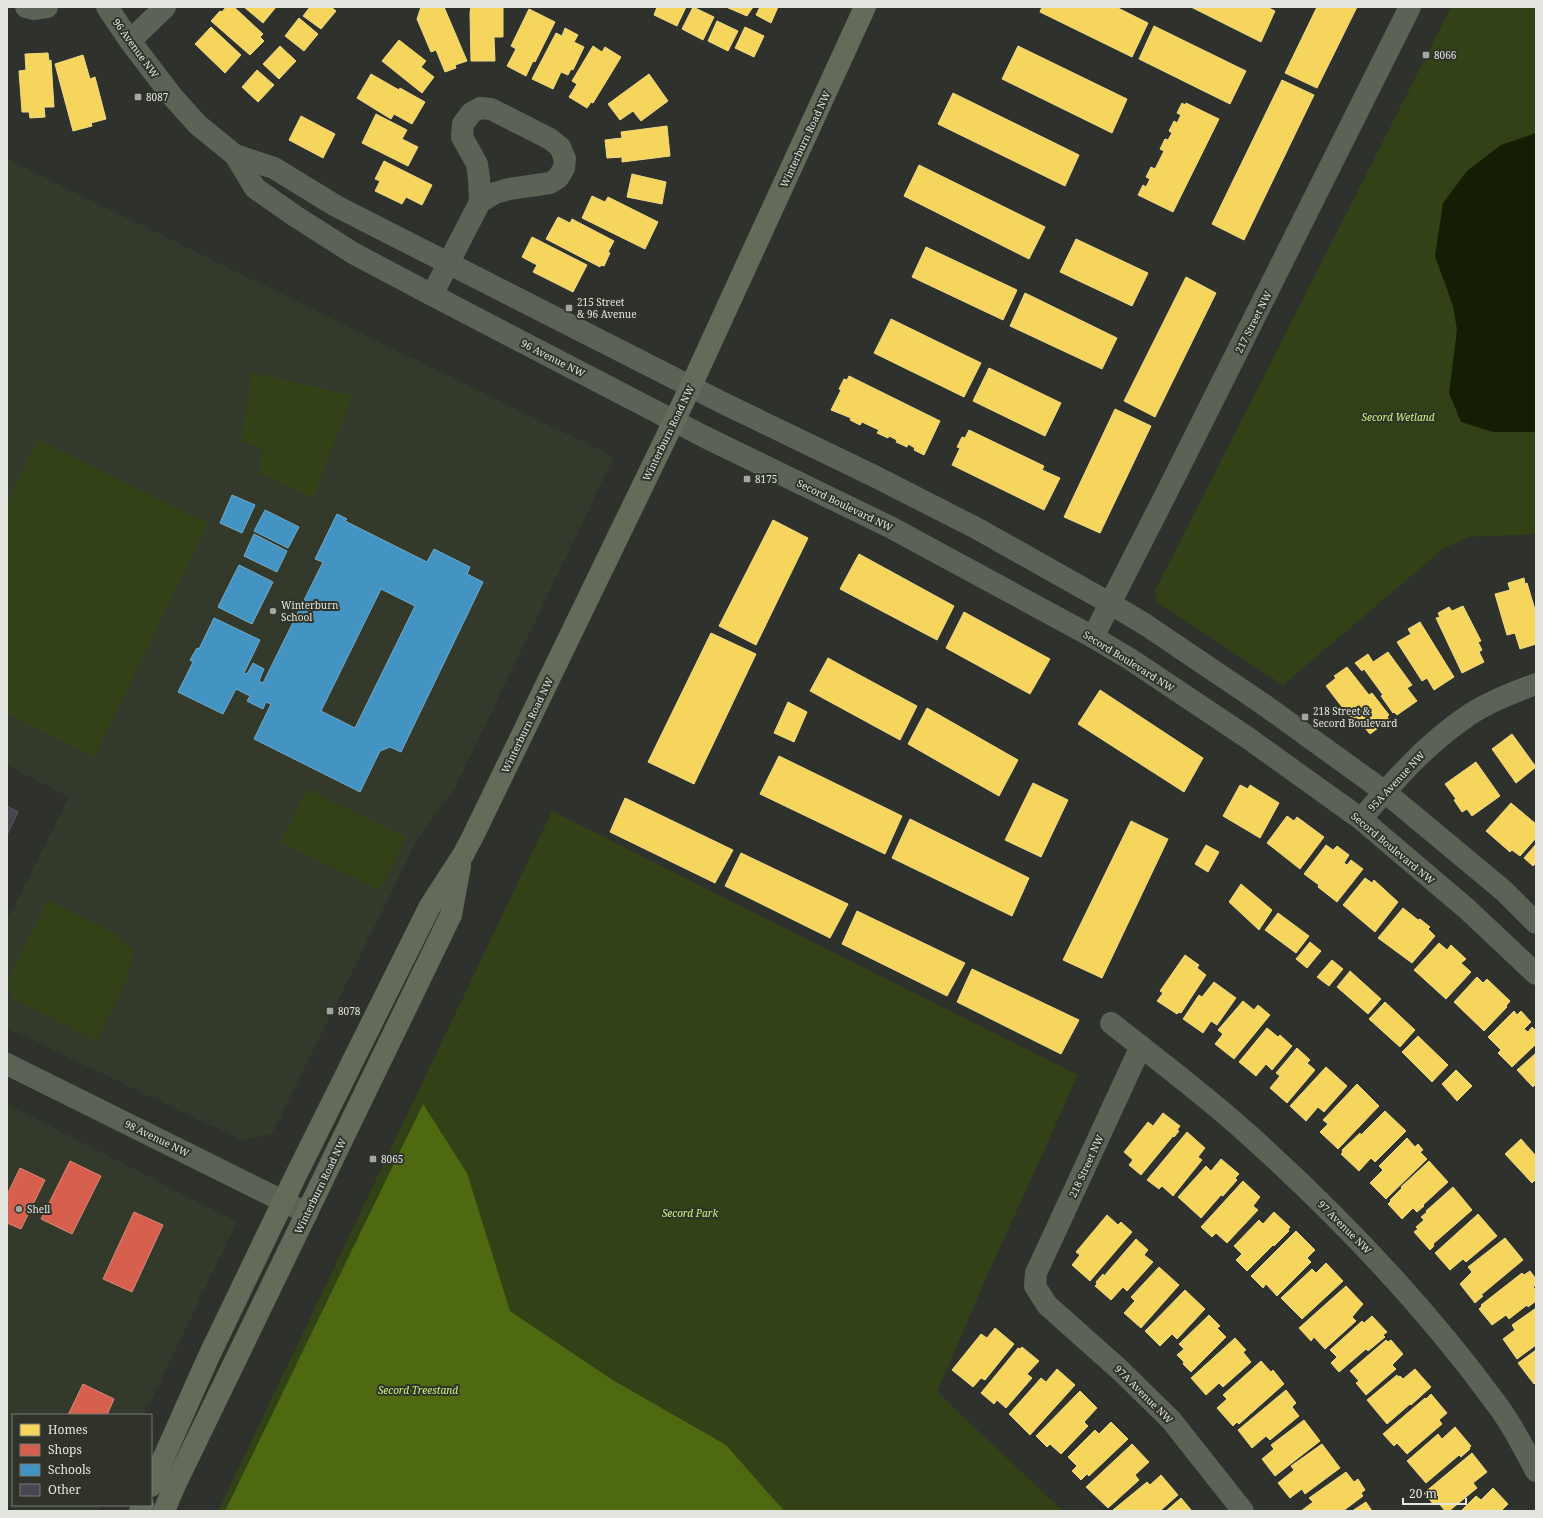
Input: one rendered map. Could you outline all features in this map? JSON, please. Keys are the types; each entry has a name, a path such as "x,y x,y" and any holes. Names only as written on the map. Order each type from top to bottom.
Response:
{"main road":[{"name":"Winterburn Road NW","path":"152,1484 208,1358 297,1173 430,906 463,855 691,386 865,7"},
{"name":"Winterburn Road NW","path":"164,1511 174,1487 451,915 463,855"}],"street":[{"path":"26,7 33,9 47,7"},
{"name":"96 Avenue NW","path":"107,7 130,41 171,95 198,125 235,155 255,188 295,216 353,253 674,421"},
{"path":"130,41 165,7"},
{"name":"217 Street NW","path":"1093,636 1111,604 1410,7"},
{"path":"432,295 480,202 477,164 462,137 463,124 471,113 480,108 491,109 550,139 560,148 565,159 564,168 558,178 550,183 509,189 495,193 480,202"},
{"name":"96 Avenue NW","path":"235,155 274,168 336,206 691,386"},
{"path":"691,386 865,471 978,529 1146,625 1263,704 1385,792 1504,891 1536,922"},
{"name":"Secord Boulevard NW","path":"674,421 890,527 1093,636 1130,659 1248,738 1361,819 1467,909 1536,974"},
{"name":"95A Avenue NW","path":"1361,819 1414,760 1441,736 1470,714 1512,693 1536,684"},
{"name":"97 Avenue NW","path":"1111,1023 1249,1135 1295,1178 1368,1251 1421,1308 1499,1407 1536,1471"},
{"name":"218 Street NW","path":"1035,1286 1036,1273 1141,1046"},
{"name":"98 Avenue NW","path":"7,1064 307,1213"},
{"name":"97A Avenue NW","path":"1035,1286 1047,1305 1120,1370 1171,1420 1244,1511"}],"shaded area":[{"path":"1536,133 1536,432 1493,432 1461,422 1449,393 1457,330 1453,306 1435,256 1443,203 1467,171 1501,145"},
{"name":"Winterburn School","path":"7,159 614,457 455,788 418,838 272,1134 243,1141 7,1028 7,920 69,797 7,765"},
{"path":"7,1104 237,1222 144,1414 12,1414 12,1506 100,1506 97,1511 17,1511 7,1506"}],"green space":[{"name":"Secord Wetland","path":"1451,7 1536,7 1536,534 1469,537 1443,549 1283,685 1157,602 1155,591"},
{"path":"252,373 352,395 313,498 259,473 262,448 241,442"},
{"path":"38,440 208,523 94,757 7,714 7,504"},
{"path":"307,789 406,837 380,890 281,843"},
{"name":"Secord Park","path":"552,811 1078,1075 983,1285 937,1392 1063,1511 218,1511"},
{"path":"48,901 110,930 133,949 128,977 96,1041 13,999 7,982"},
{"name":"Secord Treestand","path":"423,1104 467,1173 510,1311 611,1379 726,1445 785,1511 225,1511"}],"building: Homes":[{"path":"226,7 234,7 263,34 260,37 264,41 250,55 211,21"},
{"path":"244,7 276,7 263,23"},
{"path":"310,7 331,7 336,11 321,29 303,16"},
{"path":"421,7 444,7 467,61 455,65 456,68 445,72 436,50 431,52 417,19"},
{"path":"471,7 503,7 503,37 494,37 495,61 471,61"},
{"path":"657,7 686,7 677,26 654,15"},
{"path":"693,7 714,17 703,40 682,29"},
{"path":"726,7 753,7 747,16"},
{"path":"760,7 778,7 771,23 756,15"},
{"path":"1042,7 1116,7 1148,23 1132,57 1040,12"},
{"path":"1191,7 1267,7 1275,11 1261,42"},
{"path":"1317,7 1357,7 1317,88 1285,73"},
{"path":"529,9 555,22 535,62 533,61 526,76 507,66 516,49 511,46"},
{"path":"299,18 318,34 304,51 285,36"},
{"path":"717,21 738,31 728,51 708,41"},
{"path":"1154,26 1246,71 1230,104 1139,59"},
{"path":"211,27 241,55 225,73 195,44"},
{"path":"745,27 764,36 754,57 735,48"},
{"path":"565,28 578,35 574,42 584,47 573,70 571,69 568,75 561,72 553,89 532,79 556,33 562,36"},
{"path":"399,40 426,61 421,67 434,77 422,93 382,61"},
{"path":"280,46 296,61 279,79 263,64"},
{"path":"593,46 602,52 605,47 621,57 593,103 591,102 587,108 569,97 577,84 572,81"},
{"path":"1018,46 1127,99 1112,133 1002,79"},
{"path":"48,53 49,61 51,60 54,107 44,107 45,117 30,118 29,112 22,112 19,71 26,70 25,54"},
{"path":"83,55 90,79 95,77 106,119 91,123 92,126 73,131 55,64"},
{"path":"257,70 274,85 258,102 242,87"},
{"path":"371,74 399,90 400,88 425,102 412,124 394,114 391,119 357,98"},
{"path":"649,74 668,101 641,121 633,111 620,120 608,104"},
{"path":"1282,80 1314,95 1244,240 1212,224"},
{"path":"953,93 1079,155 1065,186 938,124"},
{"path":"1182,103 1185,105 1186,103 1219,119 1173,212 1138,195 1143,185 1146,187 1150,179 1146,177 1151,167 1155,169 1164,151 1160,149 1165,139 1168,140 1172,133 1169,131 1174,121 1177,123 1181,115 1177,113"},
{"path":"376,114 407,130 402,139 418,147 408,166 362,143"},
{"path":"301,116 335,134 323,158 289,140"},
{"path":"667,126 670,156 622,162 622,157 607,158 605,140 622,138 621,132"},
{"path":"384,161 432,185 422,205 406,197 402,204 375,191 380,181 375,179"},
{"path":"919,165 1045,227 1029,259 904,196"},
{"path":"632,174 666,182 662,204 627,197"},
{"path":"592,196 605,202 608,197 658,222 645,249 582,218"},
{"path":"558,217 570,223 572,219 614,241 608,252 610,253 604,266 601,265 600,267 546,239"},
{"path":"532,237 587,265 573,292 533,272 537,265 522,257"},
{"path":"1076,239 1148,273 1132,306 1060,272"},
{"path":"926,247 1017,290 1003,320 912,277"},
{"path":"1186,277 1216,293 1155,417 1124,401"},
{"path":"1025,293 1117,338 1102,369 1010,326"},
{"path":"891,319 981,363 964,397 874,353"},
{"path":"989,368 1061,403 1045,436 973,401"},
{"path":"849,376 940,421 924,455 914,450 915,448 908,444 907,447 896,442 897,440 889,436 888,438 877,433 879,430 862,422 860,425 850,420 851,418 831,410 841,390 839,389 844,379 847,380"},
{"path":"1115,409 1151,426 1100,533 1064,517"},
{"path":"969,430 1044,466 1042,470 1060,478 1044,510 952,465 960,448 957,447 962,437 965,438"},
{"path":"773,520 808,538 756,645 719,626"},
{"path":"859,554 954,606 937,640 840,589"},
{"path":"1524,578 1525,584 1527,583 1536,613 1536,644 1520,649 1515,633 1507,635 1495,594 1510,590 1508,583"},
{"path":"1463,606 1481,641 1478,642 1482,650 1479,652 1484,662 1462,673 1436,618 1440,617 1438,613 1449,607 1452,611"},
{"path":"964,612 1050,659 1030,694 946,648"},
{"path":"1420,622 1454,677 1434,690 1427,678 1422,681 1397,642 1411,634 1408,629"},
{"path":"711,633 756,654 694,784 648,762"},
{"path":"1388,652 1412,685 1407,688 1417,701 1397,715 1394,712 1393,713 1381,696 1383,695 1364,669 1362,671 1355,663 1368,654 1373,662"},
{"path":"828,658 917,706 900,740 810,691"},
{"path":"1347,667 1369,695 1372,693 1389,715 1387,717 1389,720 1370,734 1356,717 1352,720 1326,686 1336,678 1334,676"},
{"path":"1100,690 1203,758 1184,792 1078,724"},
{"path":"788,702 807,712 794,742 774,733"},
{"path":"927,708 1018,760 999,796 908,744"},
{"path":"1512,734 1536,767 1516,783 1492,749"},
{"path":"779,756 902,816 885,854 760,794"},
{"path":"1476,762 1500,796 1472,816 1467,809 1462,812 1454,800 1456,799 1445,784"},
{"path":"1033,783 1068,800 1041,857 1005,840"},
{"path":"1240,785 1248,789 1250,785 1279,803 1260,838 1223,816"},
{"path":"625,798 733,850 715,883 610,832"},
{"path":"1511,803 1536,824 1536,838 1520,856 1512,850 1510,852 1486,831"},
{"path":"1287,816 1294,821 1297,817 1324,837 1300,869 1267,843"},
{"path":"910,819 1029,878 1012,916 892,858"},
{"path":"1131,821 1168,839 1102,978 1063,960"},
{"path":"1536,844 1536,863 1533,866 1524,858"},
{"path":"1206,845 1219,852 1208,872 1195,864"},
{"path":"1326,845 1333,850 1337,846 1349,855 1344,863 1347,865 1351,860 1363,869 1337,902 1318,887 1319,885 1304,874"},
{"path":"741,853 848,904 830,938 725,886"},
{"path":"1365,878 1372,883 1374,880 1398,902 1375,932 1343,905"},
{"path":"1241,884 1272,910 1259,930 1229,902"},
{"path":"1403,908 1430,927 1428,929 1435,936 1412,963 1378,938"},
{"path":"857,911 965,963 947,996 842,944"},
{"path":"1278,913 1309,936 1296,953 1265,930"},
{"path":"1310,942 1321,951 1307,968 1296,959"},
{"path":"1439,943 1447,950 1451,945 1466,959 1461,963 1471,972 1446,999 1414,970"},
{"path":"1185,955 1199,965 1197,968 1206,975 1181,1013 1179,1012 1177,1014 1157,1001 1163,993 1160,991"},
{"path":"1332,960 1343,969 1329,986 1317,977"},
{"path":"972,969 1079,1020 1061,1054 957,1002"},
{"path":"1350,971 1381,999 1368,1014 1337,987"},
{"path":"1477,977 1483,983 1487,979 1510,1001 1506,1006 1507,1007 1484,1031 1454,1002"},
{"path":"1214,982 1236,998 1217,1025 1211,1021 1203,1033 1183,1019 1199,995 1202,997"},
{"path":"1243,1001 1254,1010 1258,1005 1270,1015 1234,1059 1215,1044 1223,1034 1218,1030"},
{"path":"1385,1002 1415,1030 1400,1047 1369,1019"},
{"path":"1514,1011 1517,1015 1521,1011 1531,1022 1524,1029 1528,1032 1532,1027 1536,1031 1536,1044 1512,1067 1498,1053 1501,1050 1488,1037"},
{"path":"1267,1028 1278,1037 1280,1035 1292,1046 1272,1070 1266,1064 1256,1076 1239,1062"},
{"path":"1418,1036 1448,1065 1432,1082 1402,1052"},
{"path":"1297,1048 1310,1060 1307,1063 1315,1070 1287,1103 1270,1088 1280,1076 1276,1073"},
{"path":"1536,1053 1536,1087 1534,1085 1533,1087 1517,1070"},
{"path":"1326,1067 1347,1086 1324,1112 1318,1107 1306,1121 1290,1106"},
{"path":"1456,1070 1472,1086 1457,1101 1442,1084"},
{"path":"1357,1084 1379,1106 1338,1149 1320,1132 1328,1124 1323,1120"},
{"path":"1385,1111 1406,1131 1375,1162 1371,1158 1359,1171 1341,1154 1343,1152 1342,1150 1360,1133 1361,1135"},
{"path":"1163,1113 1180,1126 1177,1130 1179,1131 1174,1137 1173,1136 1141,1175 1129,1165 1133,1160 1124,1152 1148,1122 1153,1126"},
{"path":"1187,1132 1205,1148 1198,1157 1202,1160 1173,1196 1162,1186 1159,1189 1147,1180"},
{"path":"1407,1138 1415,1147 1418,1144 1423,1150 1420,1152 1427,1159 1386,1199 1370,1183 1383,1170 1379,1166"},
{"path":"1521,1139 1536,1156 1536,1179 1532,1183 1505,1154"},
{"path":"1221,1159 1239,1174 1235,1178 1237,1180 1223,1196 1221,1195 1201,1218 1178,1197 1206,1166 1211,1171"},
{"path":"1429,1161 1448,1182 1417,1212 1413,1208 1402,1219 1388,1204 1402,1188 1401,1187"},
{"path":"1243,1181 1260,1197 1253,1206 1258,1210 1227,1243 1216,1233 1212,1237 1201,1227"},
{"path":"1453,1187 1472,1210 1433,1244 1434,1246 1430,1250 1414,1232 1418,1229 1416,1227 1424,1220 1421,1217 1427,1212 1426,1211"},
{"path":"1274,1212 1290,1227 1288,1230 1289,1231 1247,1271 1236,1260 1242,1254 1234,1246 1259,1220 1263,1224"},
{"path":"1478,1214 1497,1236 1466,1262 1463,1259 1450,1270 1435,1253"},
{"path":"1107,1215 1118,1225 1121,1222 1132,1232 1090,1281 1072,1265 1080,1255 1076,1252"},
{"path":"1296,1231 1315,1250 1307,1258 1311,1262 1277,1296 1266,1284 1263,1288 1251,1276"},
{"path":"1505,1238 1523,1260 1481,1295 1483,1296 1475,1303 1460,1284 1472,1272 1468,1267"},
{"path":"1136,1239 1148,1250 1144,1255 1153,1262 1127,1291 1123,1287 1111,1300 1095,1286 1097,1284 1096,1282 1103,1274 1104,1276"},
{"path":"1326,1263 1343,1281 1302,1319 1281,1298 1312,1269 1316,1273"},
{"path":"1159,1267 1179,1285 1141,1328 1124,1313 1135,1301 1131,1297"},
{"path":"1530,1271 1536,1279 1536,1285 1533,1287 1536,1290 1536,1301 1528,1307 1527,1305 1509,1319 1506,1315 1492,1325 1479,1309 1482,1306 1481,1305 1522,1273 1524,1275"},
{"path":"1346,1286 1363,1304 1352,1317 1356,1321 1325,1349 1314,1337 1311,1341 1299,1328"},
{"path":"1185,1290 1205,1309 1177,1339 1172,1334 1160,1346 1145,1331"},
{"path":"1536,1308 1536,1345 1517,1359 1503,1339 1515,1330 1512,1325"},
{"path":"1209,1315 1220,1326 1217,1328 1226,1337 1191,1372 1177,1355 1184,1349 1179,1344"},
{"path":"1372,1316 1387,1332 1383,1335 1385,1337 1368,1351 1366,1349 1339,1372 1331,1363 1337,1357 1330,1350 1362,1321 1364,1323"},
{"path":"995,1328 1014,1344 985,1380 981,1378 973,1387 952,1370 981,1334 987,1338"},
{"path":"1235,1338 1246,1350 1243,1352 1251,1362 1223,1387 1219,1383 1206,1395 1191,1378"},
{"path":"1386,1340 1388,1342 1391,1340 1403,1354 1392,1365 1396,1369 1366,1395 1356,1383 1359,1381 1350,1371"},
{"path":"1022,1347 1039,1361 1027,1374 1032,1378 1006,1408 997,1400 994,1404 981,1393 1018,1348 1020,1349"},
{"path":"1536,1350 1536,1382 1534,1384 1518,1363"},
{"path":"1261,1361 1271,1372 1273,1370 1284,1384 1239,1424 1237,1422 1233,1426 1217,1408 1227,1399 1223,1395"},
{"path":"1057,1369 1075,1385 1030,1435 1009,1414 1041,1378 1046,1382"},
{"path":"1415,1369 1431,1387 1387,1424 1367,1400 1397,1375 1403,1379"},
{"path":"1286,1390 1296,1403 1292,1407 1299,1416 1270,1440 1266,1436 1252,1448 1238,1430"},
{"path":"1080,1391 1097,1408 1084,1422 1088,1426 1061,1454 1050,1444 1047,1447 1036,1436"},
{"path":"1431,1394 1447,1413 1439,1420 1442,1424 1407,1454 1397,1443 1394,1446 1383,1434"},
{"path":"1304,1420 1320,1441 1275,1476 1262,1459 1274,1449 1271,1445"},
{"path":"1111,1422 1128,1439 1089,1476 1087,1474 1081,1480 1072,1471 1077,1466 1068,1457 1095,1430 1099,1434"},
{"path":"1455,1427 1471,1446 1469,1448 1470,1449 1461,1457 1459,1455 1426,1483 1407,1461 1438,1434 1442,1439"},
{"path":"1132,1444 1149,1462 1135,1475 1139,1480 1108,1508 1086,1487"},
{"path":"1322,1444 1340,1468 1305,1494 1302,1489 1290,1498 1278,1483 1294,1470 1291,1466"},
{"path":"1472,1453 1487,1472 1473,1483 1477,1488 1449,1511 1445,1511 1438,1502 1434,1505 1424,1493"},
{"path":"1346,1472 1354,1482 1358,1479 1365,1490 1361,1493 1363,1496 1343,1511 1301,1511 1313,1502 1309,1498"},
{"path":"1161,1475 1178,1495 1160,1511 1113,1510 1147,1482 1150,1485"},
{"path":"1493,1488 1508,1504 1501,1511 1461,1511 1476,1496 1481,1500"},
{"path":"1181,1498 1192,1511 1166,1511"},
{"path":"1366,1502 1372,1511 1352,1511"}],"building: Shops":[{"name":"Shell","path":"70,1161 101,1176 72,1234 41,1219"},
{"name":"Shell","path":"20,1168 45,1180 21,1229 7,1223 7,1195"},
{"path":"134,1212 163,1225 132,1292 103,1279"},
{"path":"83,1384 114,1399 107,1414 68,1414"}],"building: Schools":[{"path":"232,495 255,505 242,533 220,523"},
{"path":"265,510 299,527 288,548 254,531"},
{"path":"337,514 347,519 345,521 427,562 434,549 470,567 467,574 483,582 401,752 390,747 380,751 360,792 254,739 271,704 266,702 263,709 247,701 250,696 236,689 223,714 178,692 193,662 190,660 197,648 199,649 214,618 260,640 244,673 247,674 253,663 264,669 259,681 263,683 323,562 315,559","holes":["381,589 415,606 355,728 321,711"]},
{"path":"254,534 287,551 277,572 244,556"},
{"path":"239,565 273,582 252,624 218,607"}],"building: Other":[{"path":"7,806 18,812 7,835"}],"place":[{"name":"8066","path":"1426,55"},
{"name":"8087","path":"138,97"},
{"name":"215 Street & 96 Avenue","path":"569,308"},
{"name":"8175","path":"747,479"},
{"name":"Winterburn School","path":"273,611"},
{"name":"218 Street & Secord Boulevard","path":"1305,717"},
{"name":"8078","path":"330,1011"},
{"name":"8065","path":"373,1159"},
{"name":"Shell","path":"19,1209"}]}
